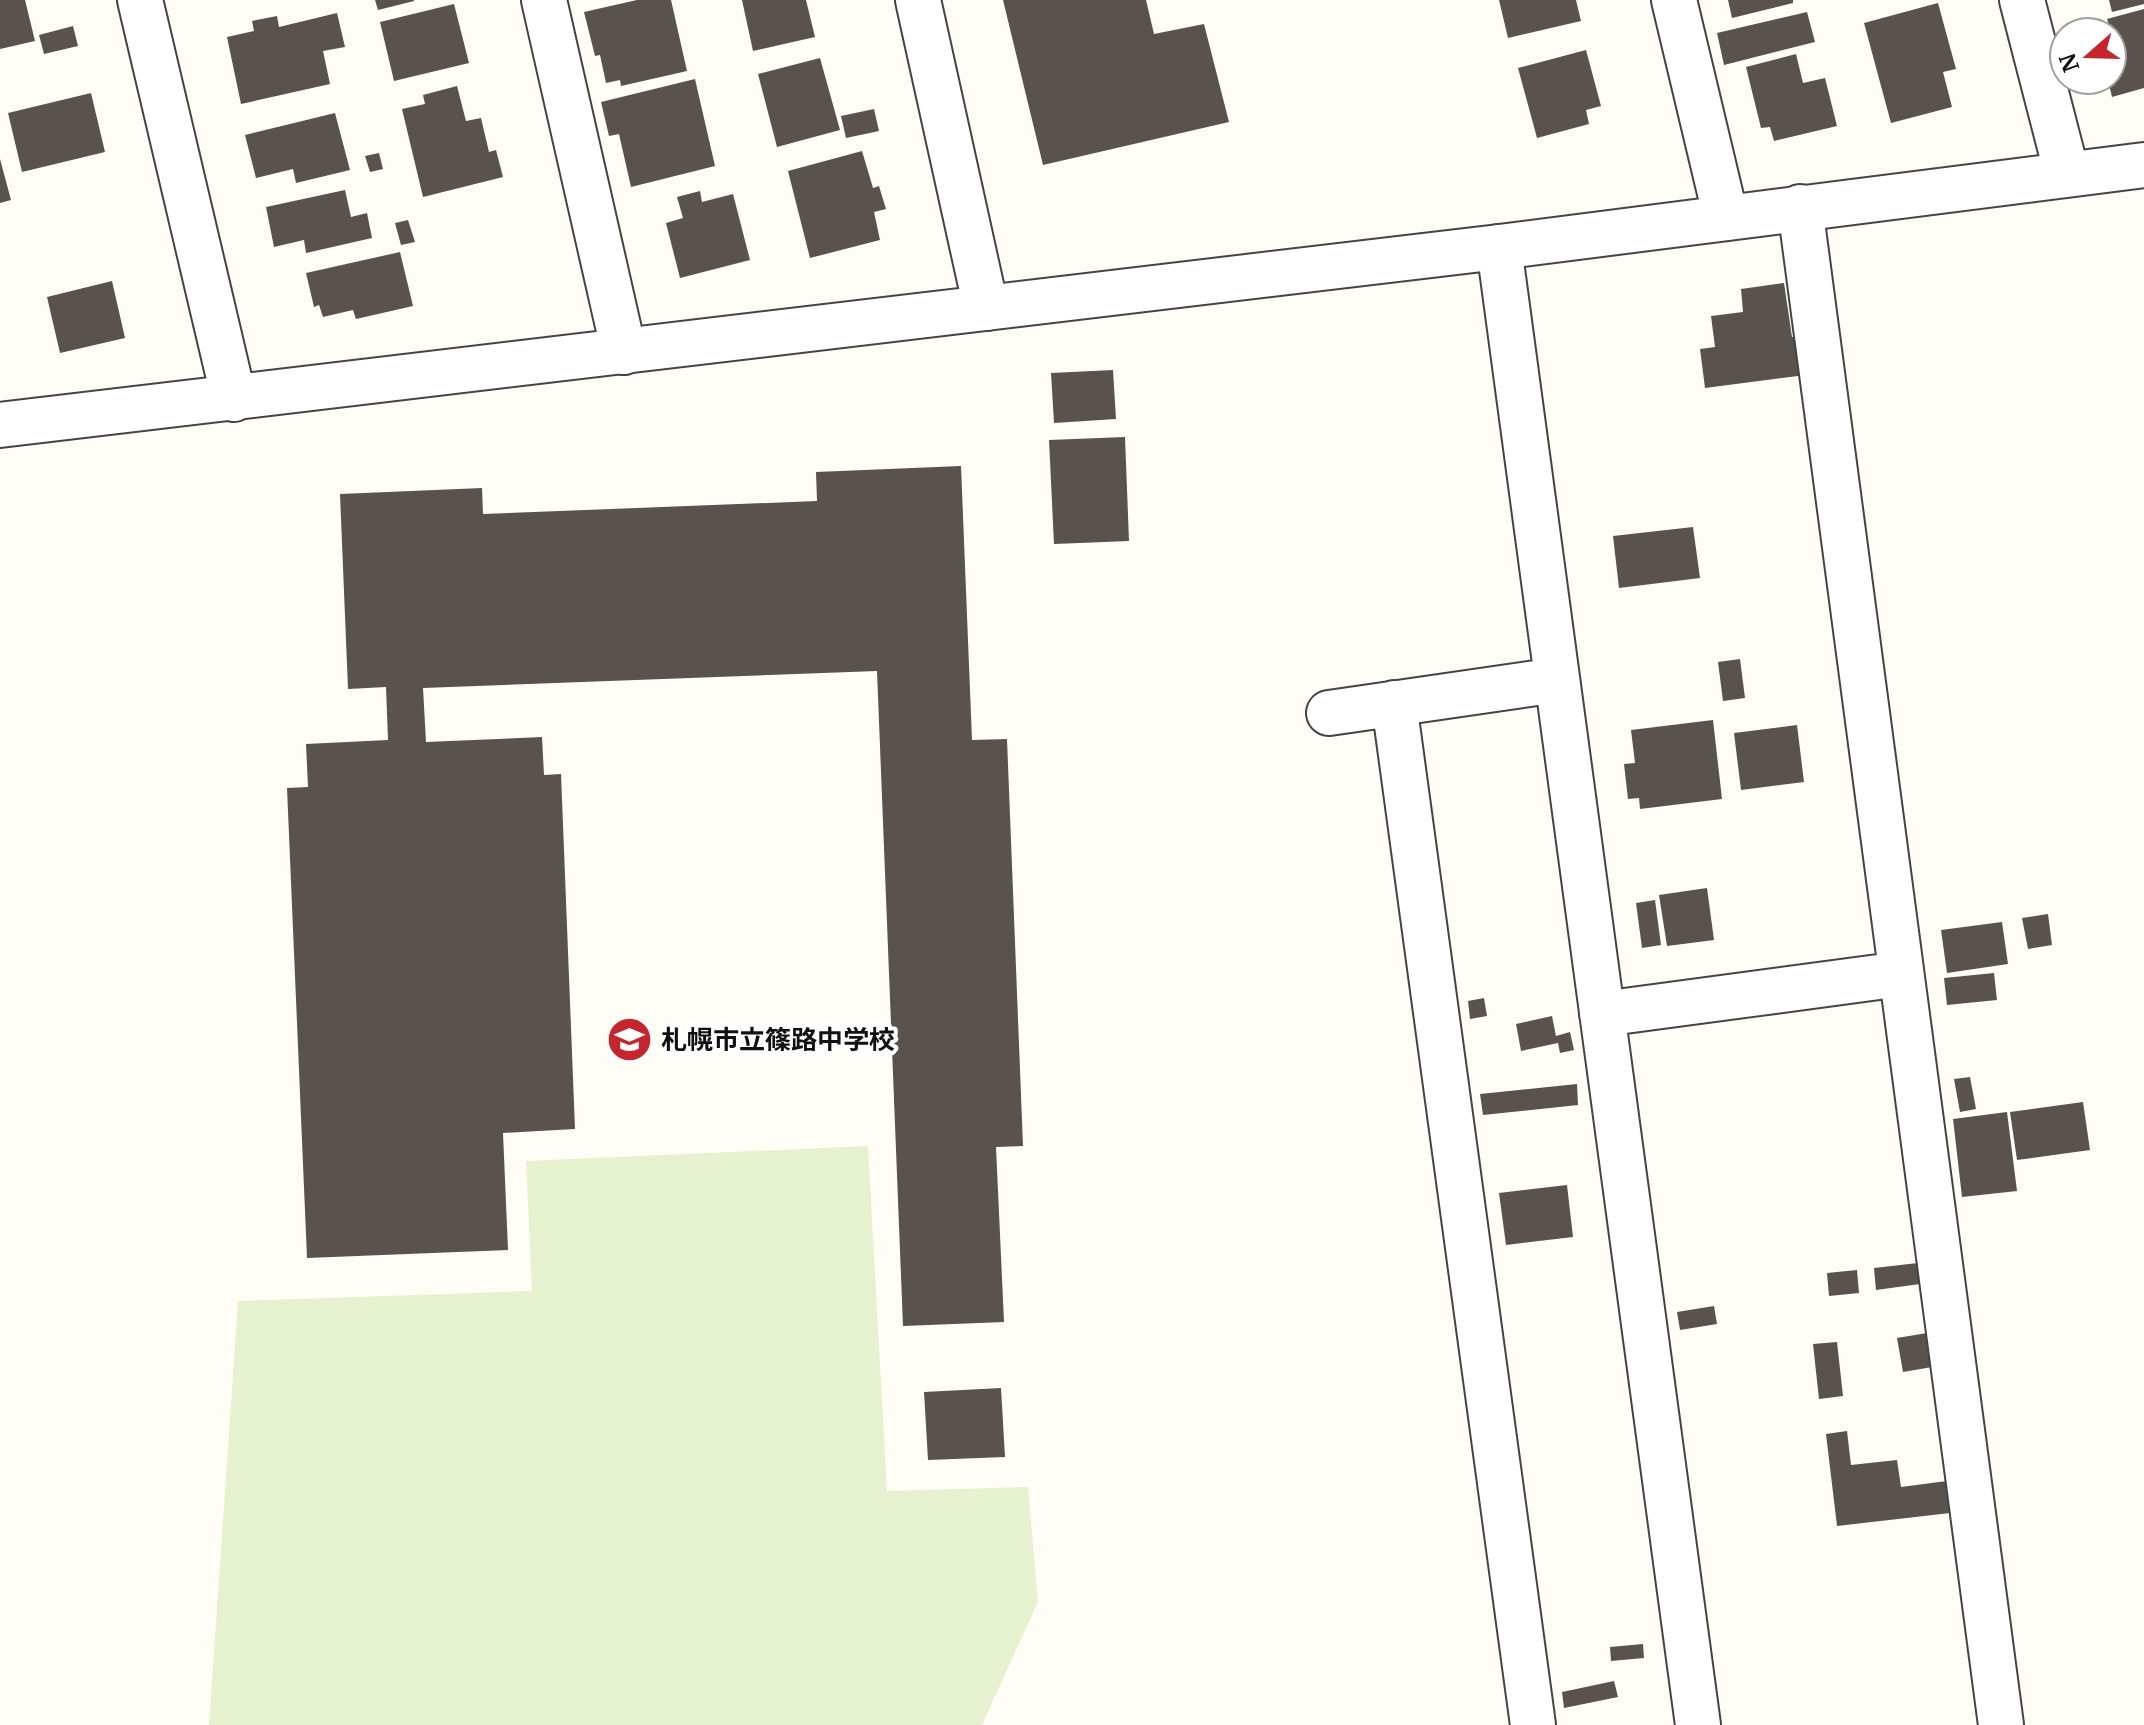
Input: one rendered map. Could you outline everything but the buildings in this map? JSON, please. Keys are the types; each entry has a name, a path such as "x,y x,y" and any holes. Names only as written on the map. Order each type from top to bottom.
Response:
{"street":[{"path":"140,0 234,399"},
{"path":"544,0 624,352"},
{"path":"918,0 986,308"},
{"path":"1674,0 1726,218"},
{"path":"2022,0 2067,174"},
{"path":"0,425 1499,247 2144,165"},
{"path":"1800,207 2001,1725"},
{"path":"1499,247 1698,1725"},
{"path":"1329,713 1557,680"},
{"path":"1394,703 1533,1725"},
{"path":"1602,1014 1901,974"}],"green space":[{"path":"868,1146 887,1491 1028,1487 1038,1602 982,1725 209,1725 238,1301 532,1291 526,1161"}],"place":[{"name":"札幌市立篠路中学校","path":"630,1040"}]}
